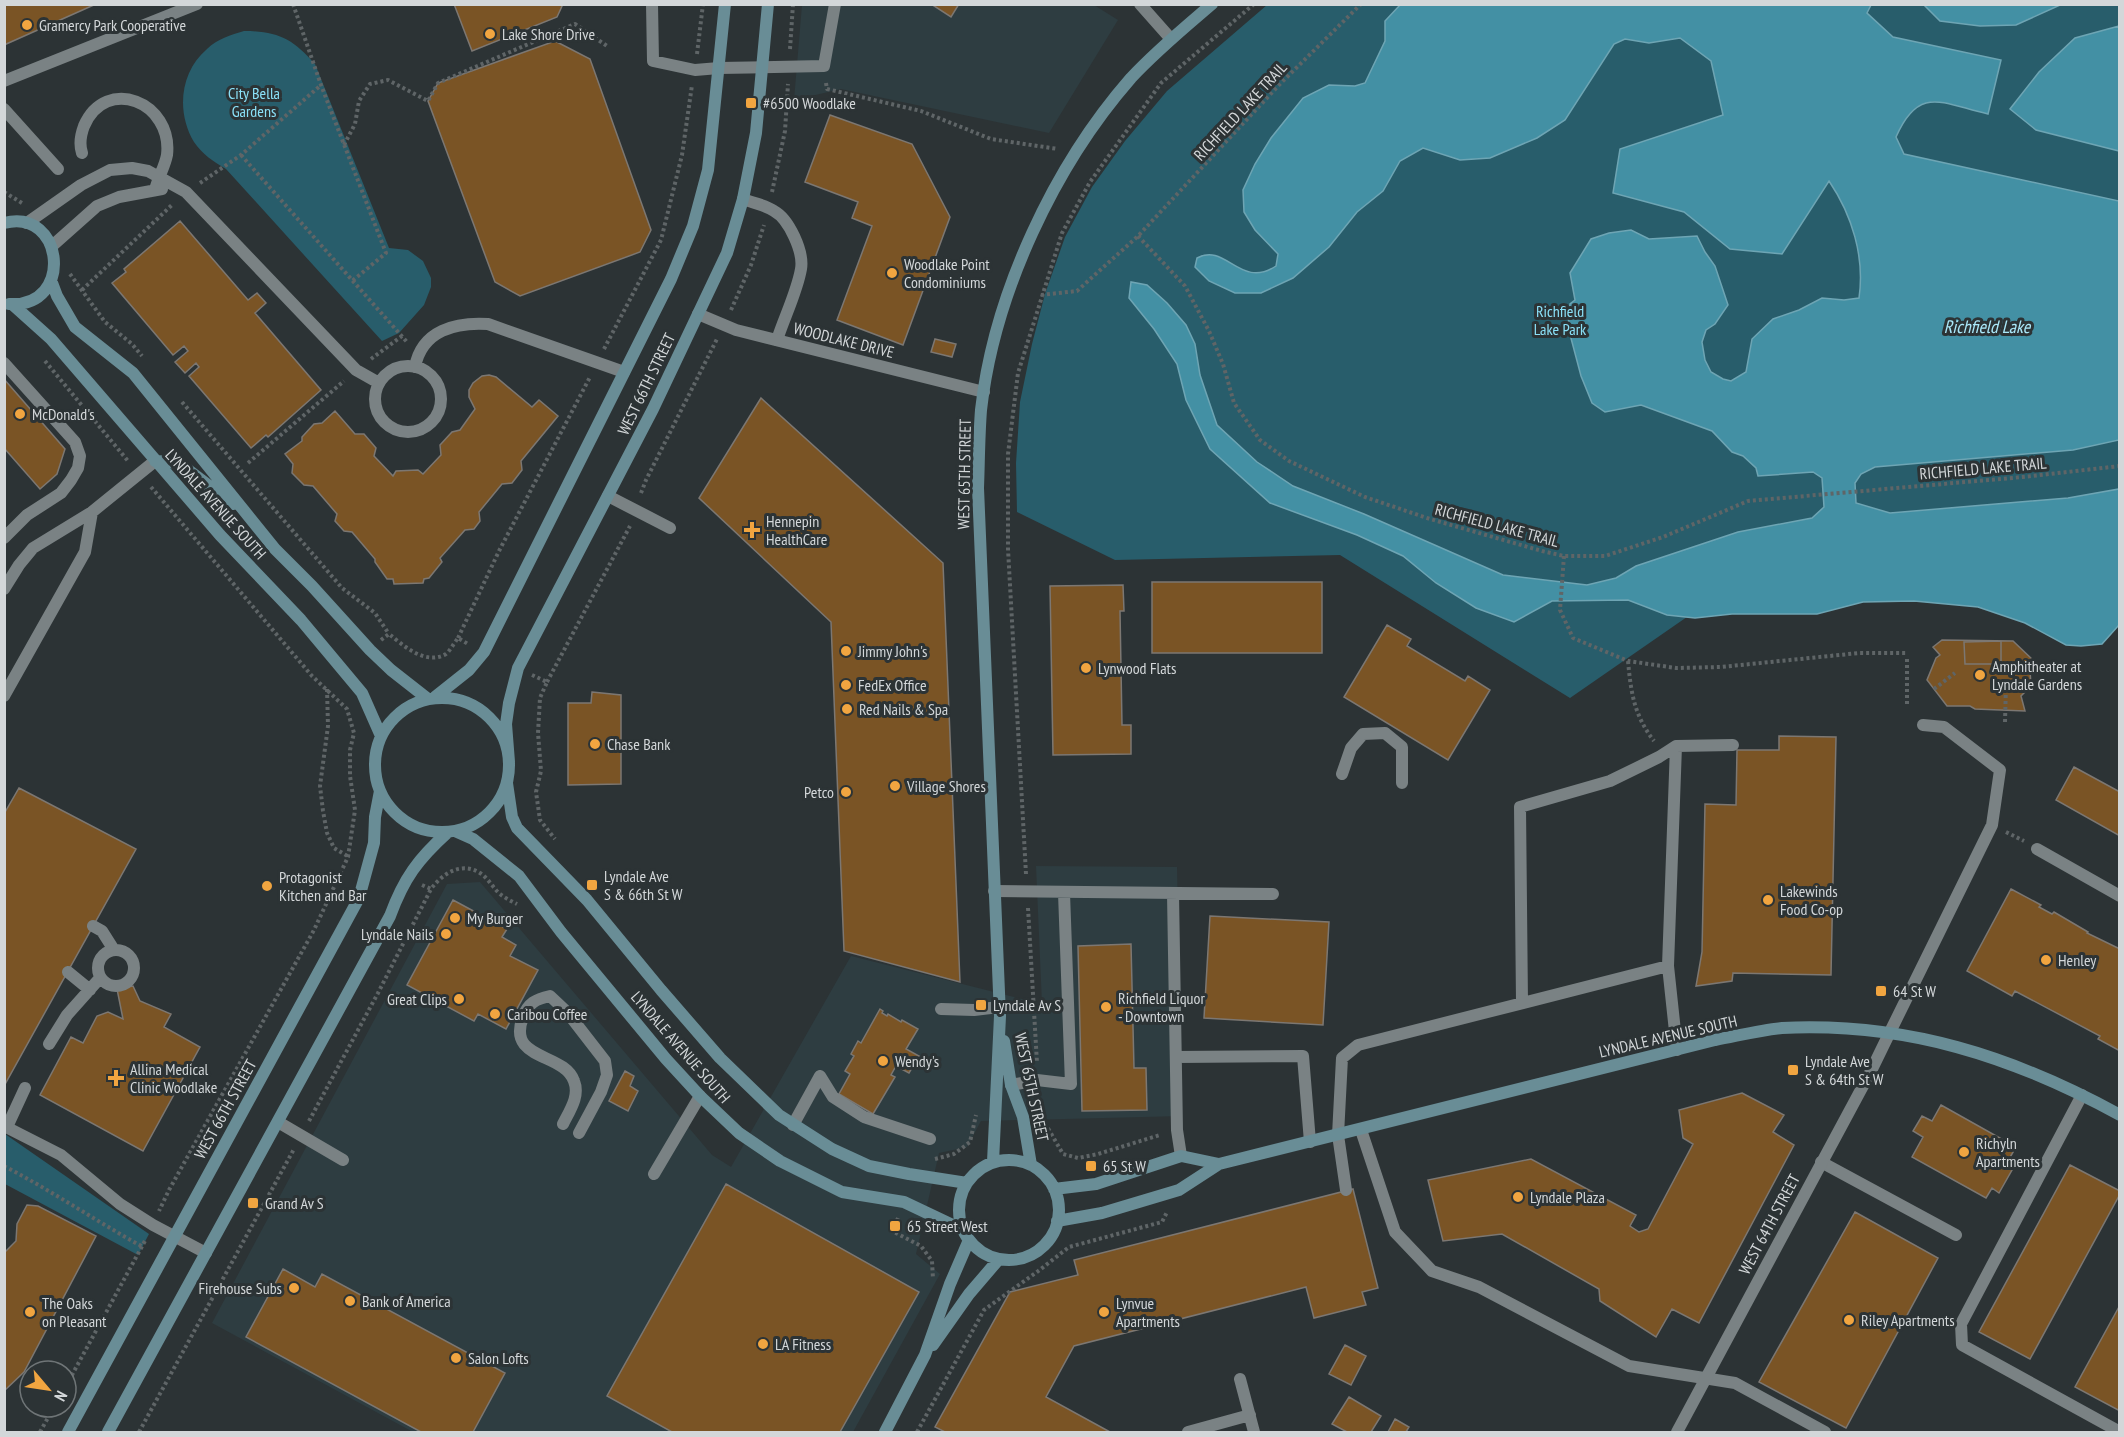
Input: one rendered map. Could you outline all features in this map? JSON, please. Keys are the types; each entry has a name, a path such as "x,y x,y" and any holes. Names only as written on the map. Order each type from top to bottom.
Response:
{"main road":[{"name":"WEST 66TH STREET","path":"431,698 469,670 484,652 671,279 693,226 708,170 725,4"},
{"name":"WEST 66TH STREET","path":"509,762 506,724 518,668 608,496 728,253 743,199 756,133 768,4"},
{"name":"WEST 65TH STREET","path":"993,1162 1000,1011 978,488 981,411 984,392 995,340 1017,269 1047,200 1105,109 1132,77 1212,4"},
{"path":"6,220 27,223 46,236 52,246"},
{"name":"LYNDALE AVENUE SOUTH","path":"8,304 24,303 45,290 54,269 55,257 52,246"},
{"name":"LYNDALE AVENUE SOUTH","path":"51,280 57,296 75,327 133,373 275,549 370,650 391,670 431,698"},
{"name":"LYNDALE AVENUE SOUTH","path":"8,304 51,339 154,461 346,672 362,693 381,736"},
{"path":"154,461 172,462 183,466 252,520"},
{"path":"431,698 457,699 477,707 494,722 505,740 509,762 507,783 500,800 488,814 473,825 451,831 420,829 407,822 391,809 380,791 375,773 375,754 381,736 396,716 416,702 431,698"},
{"name":"LYNDALE AVENUE SOUTH","path":"507,783 512,818 517,828 586,900 720,1058 771,1107 793,1125 832,1149 869,1166 967,1183"},
{"name":"WEST 66TH STREET","path":"68,1432 359,898 374,843 375,817 380,791"},
{"path":"108,1432 390,916 417,861 451,831"},
{"name":"LYNDALE AVENUE SOUTH","path":"451,831 473,839 519,876 561,932 666,1059 739,1133 803,1174 842,1192 904,1202 966,1235 977,1249 999,1258"},
{"name":"WEST 65TH STREET","path":"1000,1011 1011,1085 1023,1117 1031,1165"},
{"name":"LYNDALE AVENUE SOUTH","path":"1057,1221 1102,1213 1179,1190 1219,1164 1714,1040 1780,1028 1845,1028 1890,1032 1973,1051 2034,1072 2120,1115"},
{"path":"1054,1189 1096,1184 1181,1156"},
{"name":"LYNDALE AVENUE SOUTH","path":"1181,1156 1219,1164"},
{"path":"885,1432 925,1355 950,1284 966,1235 959,1214 960,1198 967,1183 974,1174 993,1162 1019,1161 1031,1165 1040,1171 1054,1189 1058,1205 1057,1221 1051,1235 1042,1247 1022,1257 999,1258 969,1294 925,1355"}],"street":[{"path":"4,81 197,4"},
{"path":"652,4 653,61 695,70 824,66 835,4"},
{"path":"1140,4 1171,39"},
{"path":"82,153 80,147 82,132 92,112 106,102 133,100 149,107 162,123 166,138 167,155 155,190"},
{"path":"4,109 58,169"},
{"path":"27,223 81,185 110,170 132,168 148,171 186,192 356,370 379,383"},
{"path":"52,246 97,206 119,196 164,188 186,192"},
{"path":"743,199 774,210 783,218 791,230 800,253 802,267 777,340"},
{"name":"WOODLAKE DRIVE","path":"698,314 736,330 984,392"},
{"path":"416,367 418,354 441,330 466,323 488,324 624,372"},
{"path":"4,363 75,442 80,456 78,468 61,493 27,515 4,538"},
{"path":"405,366 425,371 433,378 441,398 440,408 435,418 427,426 417,431 395,430 378,415 375,394 379,383 386,374 405,366"},
{"path":"4,589 33,548 92,512 154,461"},
{"path":"608,496 670,528"},
{"path":"4,696 85,552 92,512"},
{"name":"WEST 64TH STREET","path":"1677,1432 1871,1071 1992,825 2000,770 1944,727 1923,725"},
{"path":"1342,774 1351,748 1363,734 1385,733 1402,747 1402,783"},
{"path":"1676,746 1668,966 1677,1050"},
{"path":"1522,1004 1520,807 1610,781 1676,746 1733,746"},
{"path":"2037,849 2120,896"},
{"path":"994,891 1273,894"},
{"path":"1011,1085 1037,1080 1071,1084 1064,893"},
{"path":"1173,894 1177,1130 1181,1156"},
{"path":"93,926 102,931 114,950"},
{"path":"114,950 126,952 131,957 135,968 131,980 116,987 110,986 100,978 99,960 103,955 114,950"},
{"path":"1346,1190 1338,1135 1342,1058 1358,1045 1668,966"},
{"path":"68,972 90,990"},
{"path":"49,1044 67,1015 100,978"},
{"path":"563,1124 577,1093 573,1078 524,1045 519,1038 518,1029 525,1012 536,999 550,996 567,1012 605,1061 607,1075 601,1092 579,1132"},
{"path":"941,1009 1000,1011"},
{"path":"1176,1057 1303,1056 1310,1143"},
{"path":"793,1125 820,1076 833,1097 864,1117 930,1139"},
{"path":"25,1088 6,1126 61,1155 120,1204 153,1225 206,1253"},
{"path":"2082,1095 1961,1324 1962,1345 2120,1432"},
{"path":"654,1174 700,1096"},
{"path":"278,1122 343,1160"},
{"path":"1361,1130 1395,1232 1432,1271 1479,1287 1629,1366 1735,1383 1826,1432"},
{"path":"1821,1162 1956,1234"},
{"path":"1240,1379 1254,1432"},
{"path":"1188,1432 1250,1415"}],"path":[{"path":"293,4 386,253 351,282"},
{"path":"178,398 342,588 375,613 389,634 412,652 431,658 446,654 458,638 499,551 660,240 682,155 704,4"},
{"path":"1177,1130 1078,1158 1063,1154 1042,1118 1037,1080 1008,549 1008,454 1018,372 1062,233 1089,182 1161,83 1254,4"},
{"name":"RICHFIELD LAKE TRAIL","path":"1041,295 1077,291 1138,236 1281,84 1361,4"},
{"path":"345,146 355,124 359,101 370,84 388,80 428,101 438,83 575,24 607,46"},
{"path":"824,66 827,89 921,111 991,139 1058,149"},
{"path":"241,156 351,282 418,354"},
{"path":"4,192 22,203 29,203"},
{"name":"RICHFIELD LAKE TRAIL","path":"1138,236 1185,286 1218,352 1234,403 1260,440 1289,461 1365,497 1430,519 1564,556 1605,556 1663,537 1748,501 2023,477 2120,466"},
{"path":"66,270 105,322 132,344 147,362"},
{"path":"248,463 356,370 402,336"},
{"path":"40,352 48,368 312,676 347,709 354,733 350,750 350,776 355,810 348,857 314,930 169,1190 143,1247 78,1364"},
{"path":"1564,556 1560,610 1573,638 1628,661 1676,668 1721,667 1859,653 1907,653"},
{"path":"379,642 389,634"},
{"path":"458,638 469,644"},
{"path":"1907,659 1907,704"},
{"path":"1628,661 1631,697 1644,729 1658,745 1659,757"},
{"path":"1934,689 1955,673"},
{"path":"535,676 547,682 540,698 538,733 541,771 536,792 540,820 554,838"},
{"path":"2005,722 2006,684"},
{"path":"327,689 328,726 320,786 323,811 327,833 334,848 348,857"},
{"path":"1992,825 2037,849"},
{"path":"139,1432 302,1136 438,879 451,870 467,869 480,873 501,894"},
{"path":"421,885 431,890"},
{"path":"929,1159 954,1154 970,1142 976,1114 987,1117"},
{"path":"4,1167 45,1188 93,1220 143,1247"},
{"path":"917,1432 984,1310 1069,1247 1162,1222"},
{"path":"895,1227 892,1231 921,1246 932,1261 932,1279"}],"shaded area":[{"path":"802,5 1094,5 1118,20 1049,133 841,89 794,100"},
{"path":"1036,866 1177,867 1182,1116 981,1121 967,1147 939,1153 916,1254 940,1274 853,1432 413,1432 212,1323 447,884 480,882 712,1155 731,1167 851,956 1042,1004"}],"green space":[{"name":"Richfield Lake Park","path":"1267,5 2119,5 2119,600 1827,520 1570,698 1340,555 1115,560 1017,512 1016,463 1020,402 1045,294 1065,237 1092,187 1125,141 1167,91"},
{"name":"City Bella Gardens","path":"244,31 256,31 284,38 299,48 315,64 389,248 408,250 423,261 431,278 431,287 424,305 399,333 382,341 226,169 208,157 194,142 188,130 183,105 186,81 191,69 198,58 215,43"},
{"path":"5,1134 149,1234 138,1255 5,1184"}],"water":[{"name":"Richfield Lake","path":"1400,5 1871,5 1867,13 1893,37 2001,60 1988,114 1945,103 1923,104 1905,120 1896,137 1904,154 2119,201 2119,440 2073,450 1875,467 1861,474 1855,483 1856,503 1890,513 2068,498 2119,489 2119,625 2102,644 2066,645 2025,623 1978,607 1914,601 1863,602 1817,614 1732,614 1695,618 1667,615 1628,600 1552,601 1514,622 1476,608 1436,583 1403,556 1357,535 1270,503 1210,449 1186,400 1177,364 1154,329 1129,298 1131,282 1147,285 1186,325 1195,344 1200,375 1217,425 1257,462 1293,486 1364,514 1503,575 1587,585 1616,578 1636,566 1738,532 1812,518 1824,507 1822,478 1813,472 1758,476 1756,468 1743,456 1732,452 1712,431 1641,405 1605,412 1592,403 1581,376 1568,327 1570,304 1575,300 1570,273 1591,239 1609,233 1631,230 1649,239 1697,236 1715,266 1728,305 1715,324 1706,330 1702,342 1705,360 1711,372 1723,379 1731,381 1746,372 1752,339 1773,319 1799,310 1822,298 1844,300 1859,298 1860,267 1855,237 1844,208 1829,181 1782,254 1730,249 1684,212 1613,193 1620,149 1723,115 1711,61 1680,38 1649,43 1625,39 1614,44 1565,120 1537,138 1490,158 1460,160 1423,148 1400,161 1383,191 1357,212 1329,247 1293,278 1261,293 1235,293 1209,281 1195,267 1197,258 1207,255 1217,256 1253,273 1263,272 1276,266 1278,254 1255,230 1244,212 1243,190 1255,164 1271,138 1303,98 1329,85 1355,86 1365,83 1385,41 1385,21"},
{"path":"1924,5 2060,5 2016,25 1980,26 1940,21"},
{"path":"2119,26 2119,151 2036,130 2010,109 2039,72 2075,38"}],"building":[{"name":"Gramercy Park Cooperative","path":"4,4 96,4 4,45"},
{"name":"Lake Shore Drive","path":"454,4 563,4 557,17 472,51"},
{"path":"931,4 959,4 951,17"},
{"path":"555,41 590,59 651,230 640,252 520,296 495,282 428,101 438,83"},
{"name":"Woodlake Point Condominiums","path":"830,115 912,144 950,217 903,345 837,320 872,226 852,218 858,202 805,182"},
{"path":"180,221 248,300 257,293 266,303 255,313 321,390 268,437 266,435 251,448 189,376 199,367 196,363 185,373 175,362 188,351 184,346 173,355 112,283 126,272 124,269"},
{"path":"935,339 956,344 952,357 931,352"},
{"path":"482,376 496,377 532,407 539,400 558,416 521,461 522,470 512,483 502,484 479,512 480,521 474,529 465,530 440,558 442,562 429,578 424,579 423,583 394,584 393,579 387,579 375,559 352,532 344,531 335,521 337,514 313,486 304,485 292,473 293,464 285,454 302,441 302,437 314,424 322,423 335,411 355,434 364,434 376,448 374,456 393,476 396,471 418,470 423,474 441,455 440,445 452,432 460,430 475,409 469,397 469,390 473,383"},
{"name":"McDonald's","path":"4,379 65,449 57,474 40,489 4,448"},
{"name":"Village Shores","path":"761,398 943,563 960,982 844,951 831,622 699,498"},
{"name":"Lynwood Flats","path":"1152,582 1322,582 1322,653 1152,653"},
{"name":"Lynwood Flats","path":"1123,585 1124,611 1120,611 1122,725 1131,725 1131,754 1053,755 1050,586"},
{"path":"1387,625 1411,639 1407,646 1465,681 1468,676 1490,690 1448,760 1344,697"},
{"name":"Amphitheater at Lyndale Gardens","path":"1942,640 2013,641 2036,663 2030,670 2031,686 2021,696 2025,711 1947,706 1927,680 1936,658 1940,655 1933,647"},
{"path":"2001,641 2001,664 1965,664 1964,642"},
{"name":"Chase Bank","path":"592,692 621,695 621,784 568,785 568,703 591,703"},
{"name":"Lakewinds Food Co-op","path":"1779,736 1836,737 1831,975 1733,973 1732,981 1696,986 1702,952 1705,804 1736,805 1737,750 1779,750"},
{"path":"2074,767 2120,792 2120,836 2056,800"},
{"path":"19,788 136,849 4,1086 4,814"},
{"name":"Henley","path":"2011,889 2041,905 2039,907 2052,914 2054,912 2087,933 2120,949 2120,1051 2098,1039 2100,1036 2015,991 2012,996 1967,971"},
{"path":"453,900 507,929 502,937 516,945 510,956 538,970 506,1029 478,1014 474,1021 407,985"},
{"path":"1210,916 1329,922 1323,1025 1204,1018"},
{"name":"Richfield Liquor - Downtown","path":"1131,944 1134,1068 1146,1068 1147,1110 1082,1111 1078,946"},
{"path":"133,986 140,1001 171,1014 164,1027 200,1047 143,1151 40,1095 71,1037 83,1043 97,1016 108,1012 123,1019 117,989"},
{"name":"Wendy's","path":"880,1009 887,1016 888,1014 918,1029 906,1049 919,1056 909,1073 896,1066 891,1075 895,1077 873,1114 839,1094 850,1074 845,1071 854,1056 851,1054 858,1041 861,1043"},
{"path":"625,1071 634,1076 630,1086 638,1091 628,1111 609,1101"},
{"name":"Lyndale Plaza","path":"1742,1093 1784,1115 1773,1132 1794,1145 1699,1323 1672,1309 1656,1337 1600,1301 1599,1289 1502,1234 1443,1241 1428,1180 1531,1159 1636,1215 1630,1226 1639,1232 1648,1229 1693,1144 1683,1138 1679,1110"},
{"name":"Richyln Apartments","path":"1941,1105 2016,1147 2005,1166 2012,1170 1999,1193 1992,1188 1986,1198 1912,1157 1923,1137 1913,1131 1922,1116 1932,1121"},
{"path":"2070,1165 2120,1191 2120,1194 2030,1359 1979,1332"},
{"name":"LA Fitness","path":"726,1184 919,1292 840,1432 672,1432 607,1396"},
{"name":"Lynvue Apartments","path":"1353,1189 1378,1288 1362,1292 1366,1305 1314,1318 1306,1287 1074,1346 1046,1397 1110,1432 945,1432 935,1427 1010,1292 1078,1275 1074,1260"},
{"name":"The Oaks on Pleasant","path":"27,1205 38,1206 96,1236 31,1359 18,1359 18,1378 4,1391 4,1253 16,1241 17,1224"},
{"name":"Riley Apartments","path":"1855,1212 1938,1258 1846,1428 1759,1382"},
{"path":"283,1269 315,1287 322,1274 505,1373 473,1432 421,1432 246,1337"},
{"path":"2120,1305 2120,1411 2075,1387"},
{"path":"1345,1345 1366,1356 1351,1385 1329,1374"},
{"path":"1349,1397 1381,1416 1371,1432 1347,1432 1332,1424"},
{"path":"1395,1419 1409,1427 1406,1432 1388,1432"}],"place":[{"name":"Gramercy Park Cooperative","path":"27,25"},
{"name":"Lake Shore Drive","path":"490,34"},
{"name":"#6500 Woodlake","path":"751,103"},
{"name":"Woodlake Point Condominiums","path":"892,273"},
{"name":"McDonald's","path":"20,414"},
{"name":"Hennepin HealthCare","path":"752,530"},
{"name":"Jimmy John's","path":"846,651"},
{"name":"Lynwood Flats","path":"1086,668"},
{"name":"Amphitheater at Lyndale Gardens","path":"1980,675"},
{"name":"FedEx Office","path":"846,685"},
{"name":"Red Nails & Spa","path":"847,709"},
{"name":"Chase Bank","path":"595,744"},
{"name":"Village Shores","path":"895,786"},
{"name":"Petco","path":"846,792"},
{"name":"Lyndale Ave S & 66th St W","path":"592,885"},
{"name":"Protagonist Kitchen and Bar","path":"267,886"},
{"name":"Lakewinds Food Co-op","path":"1768,900"},
{"name":"My Burger","path":"455,918"},
{"name":"Lyndale Nails","path":"446,934"},
{"name":"Henley","path":"2046,960"},
{"name":"64 St W","path":"1881,991"},
{"name":"Great Clips","path":"459,999"},
{"name":"Lyndale Av S","path":"981,1005"},
{"name":"Richfield Liquor - Downtown","path":"1106,1007"},
{"name":"Caribou Coffee","path":"495,1014"},
{"name":"Wendy's","path":"883,1061"},
{"name":"Lyndale Ave S & 64th St W","path":"1793,1070"},
{"name":"Allina Medical Clinic Woodlake","path":"116,1078"},
{"name":"Richyln Apartments","path":"1964,1152"},
{"name":"65 St W","path":"1091,1166"},
{"name":"Lyndale Plaza","path":"1518,1197"},
{"name":"Grand Av S","path":"253,1203"},
{"name":"65 Street West","path":"895,1226"},
{"name":"Firehouse Subs","path":"294,1288"},
{"name":"Bank of America","path":"350,1301"},
{"name":"The Oaks on Pleasant","path":"30,1312"},
{"name":"Lynvue Apartments","path":"1104,1312"},
{"name":"Riley Apartments","path":"1849,1320"},
{"name":"LA Fitness","path":"763,1344"},
{"name":"Salon Lofts","path":"456,1358"}]}
